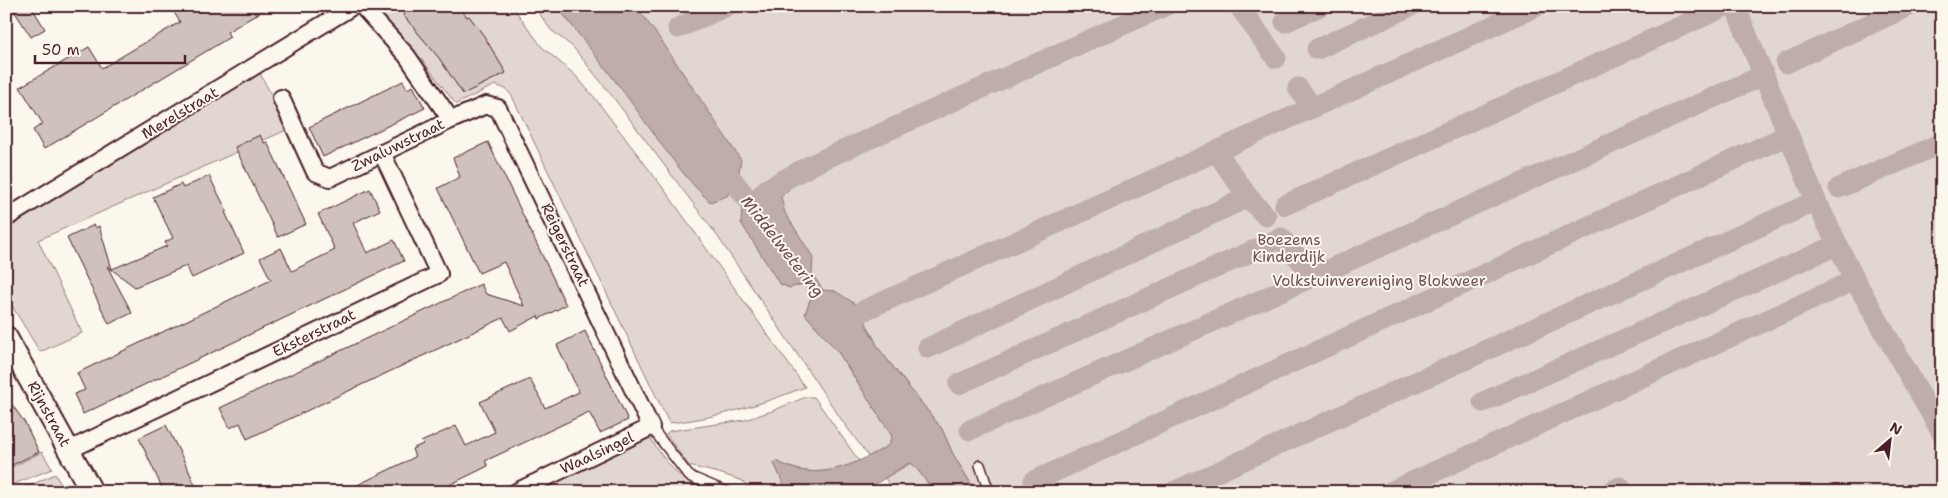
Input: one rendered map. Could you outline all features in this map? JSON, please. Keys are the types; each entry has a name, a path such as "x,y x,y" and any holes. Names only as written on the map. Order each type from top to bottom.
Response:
{"street":[{"name":"Merelstraat","path":"6,218 353,6"},
{"name":"Zwaluwstraat","path":"281,98 315,172 330,178 451,120 407,56 362,6"},
{"name":"Reigerstraat","path":"451,120 486,105 498,108 651,427"},
{"name":"Eksterstraat","path":"70,450 439,274 382,153"},
{"name":"Rijnstraat","path":"6,337 92,492"},
{"name":"Waalsingel","path":"516,492 651,427"}],"lane":[{"path":"651,427 689,476 727,492"},
{"path":"980,465 988,492"}],"green space":[{"path":"372,6 512,6 542,47 575,75 594,97 666,192 805,387 738,410 704,418 669,423 512,96 506,89 495,85 456,104 420,57 366,10"},
{"name":"Boezems Kinderdijk","path":"534,6 557,6 703,195 727,196 738,178 725,138 635,6 1942,6 1942,492 976,492 953,454 942,429 879,349 865,320 835,291 823,291 812,274 794,227 761,183 763,256 779,283 789,288 803,284 812,295 805,314 838,352 892,436 889,445 869,457 843,422 716,234 613,97 573,47 551,30"},
{"path":"260,73 289,129 38,240 82,333 40,352 6,296 6,231 63,189"},
{"path":"806,397 814,397 859,461 839,468 818,472 797,469 777,461 774,463 787,492 751,492 743,481 689,466 666,434 669,431 745,420"},
{"path":"650,438 674,470 705,492 536,492"},
{"path":"42,452 52,469 6,487 6,470"},
{"path":"911,463 934,492 894,492 885,478"},
{"path":"55,474 65,492 13,492 31,485"}],"water":[{"path":"557,6 636,6 741,160 738,178 727,196 710,202 698,190 676,164 617,83"},
{"name":"Middelwetering","path":"969,93 791,187 781,197 785,213 813,257 812,274 823,290 835,291 865,310 865,323 879,349 942,429 953,454 976,492 934,492 911,463 874,485 867,492 787,492 774,463 777,461 791,468 806,471 834,469 849,465 889,445 892,436 838,352 805,314 812,295 803,284 789,288 779,283 741,223 742,208 745,201 761,182 767,189"}],"building":[{"path":"11,6 31,6 45,29 31,37"},
{"path":"170,6 271,6 227,32 230,37 44,149 33,130 43,124 20,87 89,47 102,68 180,22"},
{"path":"411,6 459,6 484,36 506,73 463,94 439,58 403,15"},
{"path":"403,81 407,89 413,86 425,108 323,157 309,127"},
{"path":"260,135 264,143 267,142 306,224 278,237 235,147"},
{"path":"488,142 566,305 539,319 538,316 510,331 503,318 247,439 240,423 230,428 220,408 481,284 486,294 524,306 504,262 479,273 438,188 460,177 453,158"},
{"path":"209,176 227,211 225,212 244,253 192,278 186,266 135,287 107,266 132,313 109,324 67,238 94,225 95,228 99,226 112,269 167,246 165,242 173,238 153,197 181,184 183,188"},
{"path":"370,189 380,210 353,223 367,253 394,240 404,261 83,414 74,394 85,390 77,373 271,280 260,258 281,248 292,271 335,250 318,214"},
{"path":"585,331 628,420 600,433 589,412 485,461 488,466 435,492 343,492 415,457 412,449 423,444 421,442 456,426 466,446 495,432 480,402 530,379 545,408 579,392 557,345"},
{"path":"6,396 25,423 39,452 6,468"},
{"path":"166,425 198,492 164,492 139,438"}],"waterway":[{"path":"678,28 727,6"},
{"path":"752,205 767,189 813,164 1165,6"},
{"path":"1239,6 1276,58"},
{"path":"1285,22 1320,6"},
{"path":"1317,49 1411,6"},
{"path":"844,324 865,310 1537,6"},
{"path":"1285,205 1726,6"},
{"path":"1735,6 1816,201 1855,280 1942,433"},
{"path":"1786,63 1909,6"},
{"path":"970,430 1764,75"},
{"path":"1298,88 1313,108"},
{"path":"1034,481 1788,135"},
{"path":"1839,188 1942,143"},
{"path":"1216,151 1248,197 1266,216"},
{"name":"Middelwetering","path":"718,161 765,222"},
{"path":"928,348 1248,197"},
{"path":"1173,492 1816,201"},
{"path":"959,384 1281,238 1314,276"},
{"path":"1483,402 1837,245"},
{"path":"1390,492 1855,280"},
{"path":"1610,492 1620,487 1622,492"}],"park label":[{"name":"Volkstuinvereniging Blokweer","path":"1379,281"}]}
